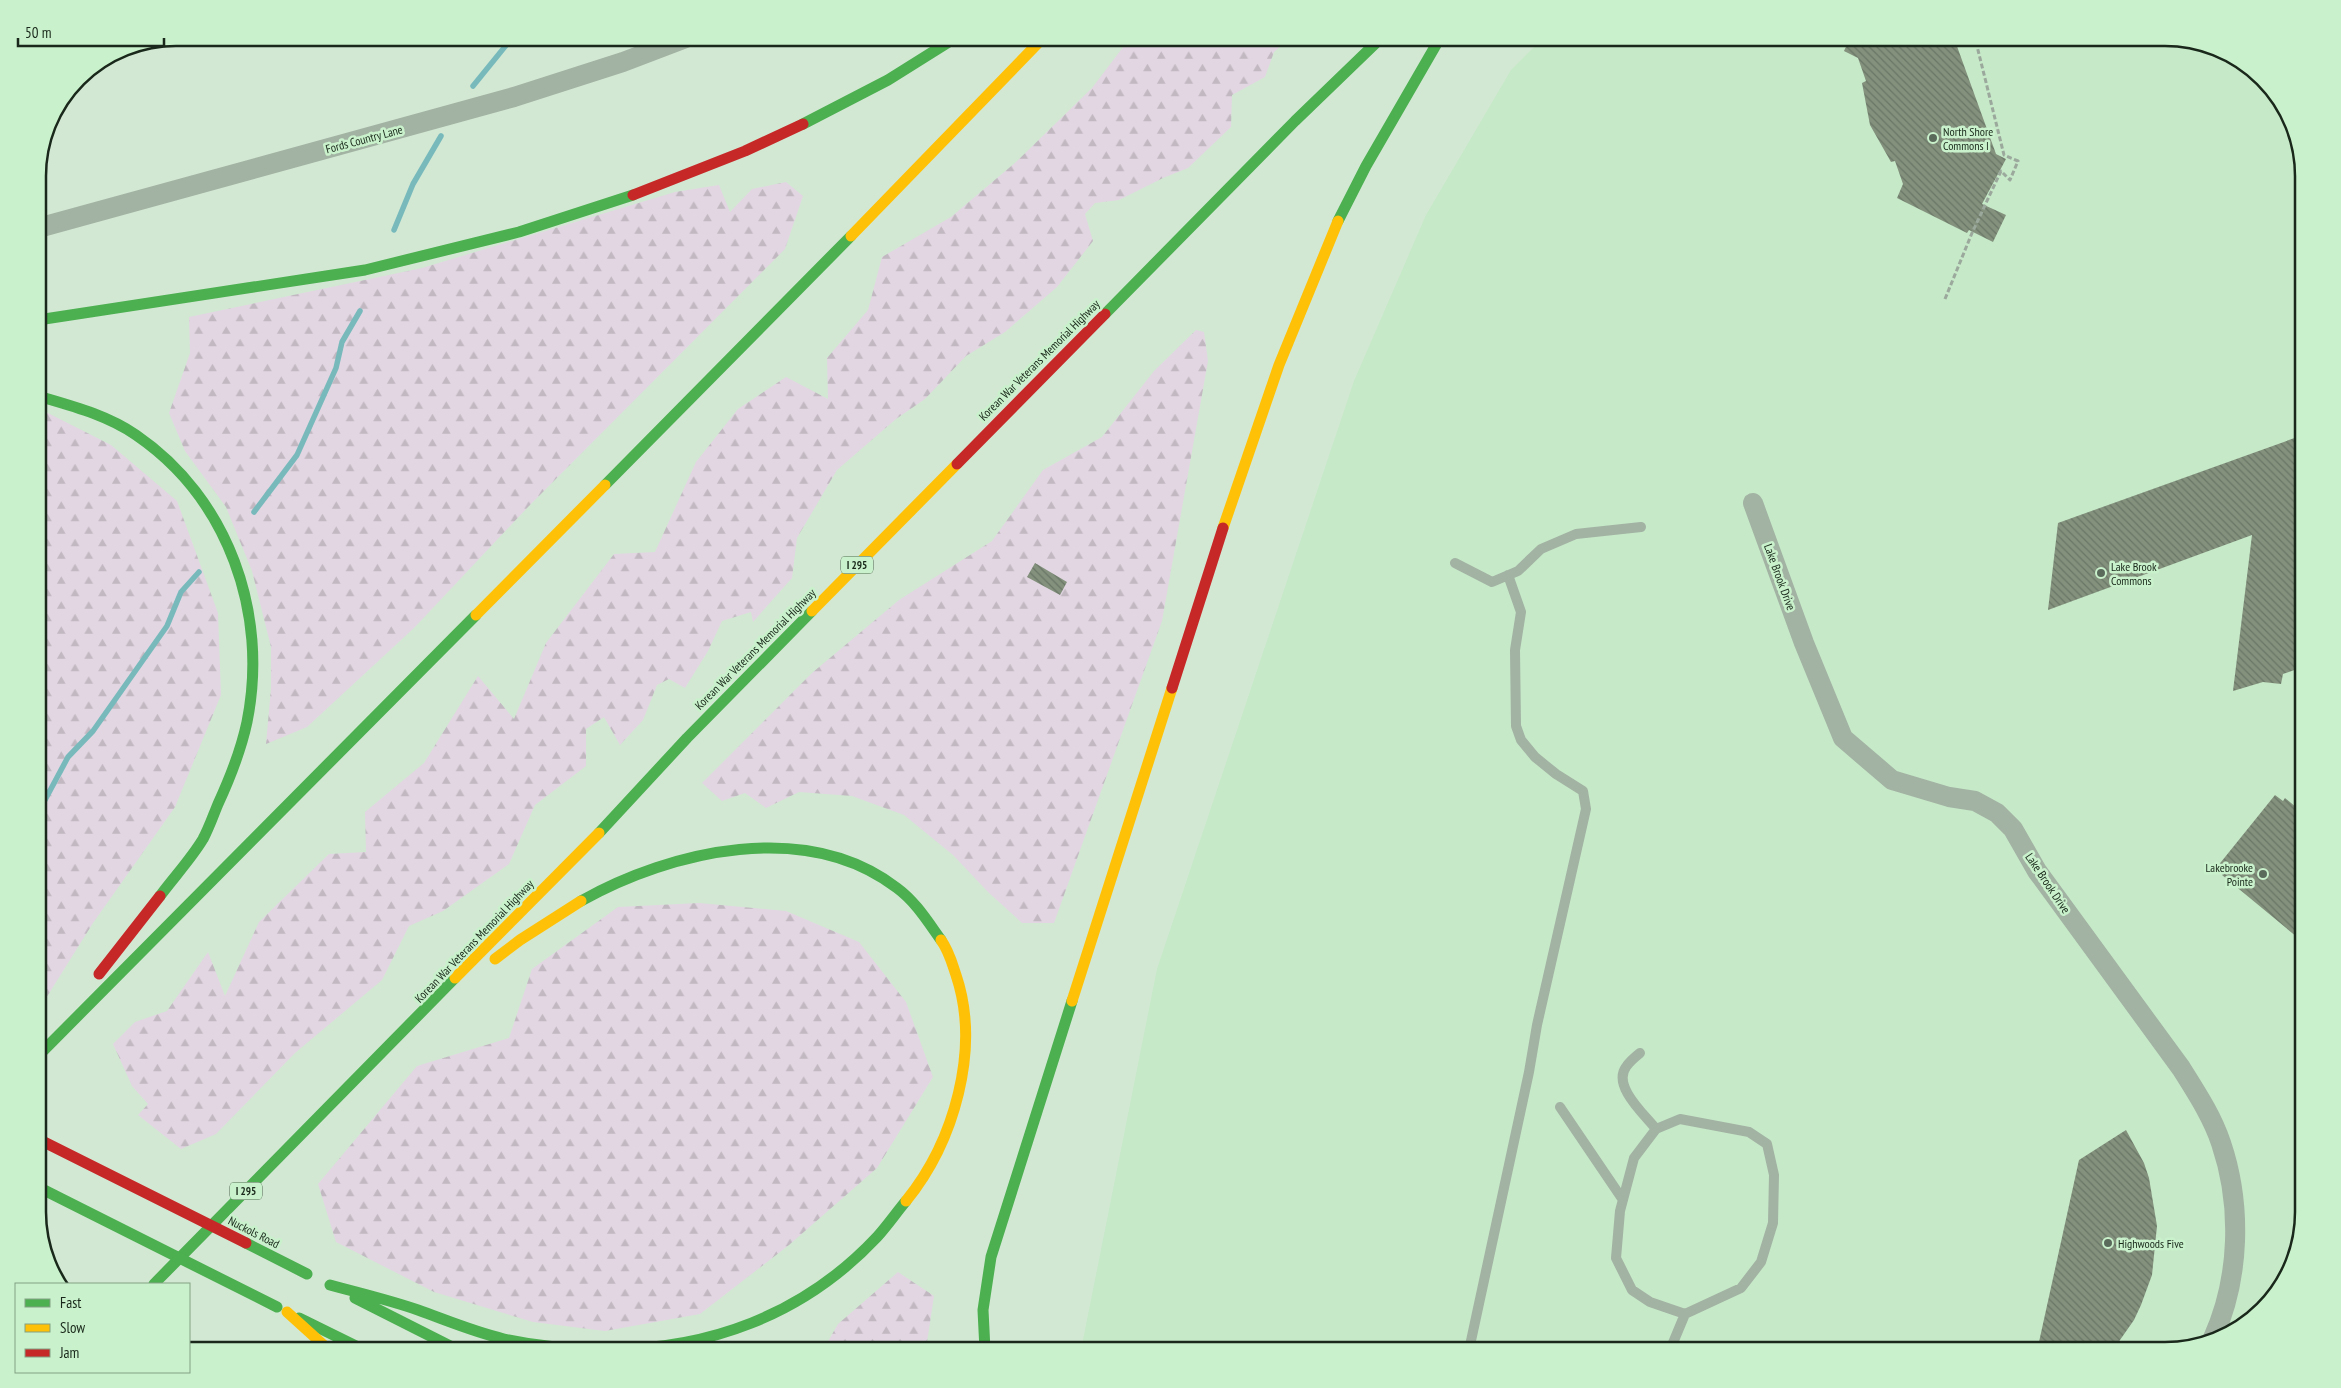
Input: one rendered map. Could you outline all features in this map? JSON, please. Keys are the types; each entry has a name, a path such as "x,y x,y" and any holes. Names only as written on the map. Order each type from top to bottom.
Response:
{"main road":[{"path":"47,319 364,270 455,250 544,226 627,198 735,155 802,124 941,46"},
{"path":"47,1047 316,778 976,109 1035,46"},
{"name":"Korean War Veterans Memorial Highway","path":"155,1283 339,1098 587,845 701,724 1295,121 1374,46"},
{"path":"985,1342 983,1310 991,1257 1245,460 1293,323 1344,208 1374,150 1435,46"},
{"path":"47,398 99,415 131,432 164,456 180,472 219,524 229,545 243,583 251,621 253,649 251,694 237,759 202,840 47,1040"},
{"path":"486,967 501,954 571,905 608,885 665,862 718,851 765,848 796,849 833,856 860,866 889,882 909,898 940,934 952,956 962,985 968,1017 967,1057 962,1084 943,1138 921,1179 897,1213 873,1241 840,1271 808,1294 762,1320 723,1333 680,1342"},
{"path":"339,1098 457,993"},
{"name":"Nuckols Road","path":"47,1143 442,1342"},
{"path":"47,1192 348,1342"},
{"path":"319,1279 412,1308 487,1335 525,1342"},
{"path":"282,1310 320,1342"}],"street":[{"name":"Fords Country Lane","path":"47,226 514,98 665,46"},
{"name":"Lake Brook Drive","path":"1753,504 1804,643 1843,738 1892,780 1949,797 1975,801 1997,813 2013,829 2037,871 2181,1068 2202,1100 2221,1142 2233,1193 2234,1252 2228,1292 2220,1322 2215,1332"}],"lane":[{"path":"1455,563 1492,582 1518,571 1541,549 1576,534 1641,527"},
{"path":"1471,1342 1529,1072 1537,1024 1586,809 1583,791 1556,774 1535,757 1521,740 1516,726 1515,650 1521,612 1508,575"},
{"path":"1640,1053 1625,1068 1622,1079 1626,1094 1656,1130"},
{"path":"1560,1107 1624,1200"},
{"path":"1673,1342 1685,1314 1741,1288 1762,1262 1773,1223 1774,1175 1767,1144 1749,1132 1680,1119 1656,1130 1634,1158 1624,1200 1616,1258 1632,1290 1650,1302 1685,1314"}],"path":[{"path":"1945,299 1972,233 2001,171 2010,180 2018,161 2004,155 1977,46"}],"shaded area":[{"path":"1535,46 2165,46 2199,51 2215,56 2230,64 2257,84 2277,111 2285,126 2294,159 2295,1212 2290,1246 2285,1262 2277,1277 2257,1304 2230,1324 2215,1332 2199,1337 2165,1342 1083,1342 1157,969 1354,381 1426,215 1511,70"}],"green space":[{"path":"1124,46 1281,46 1274,52 1265,77 1232,95 1231,127 1188,168 1119,200 1095,203 1085,214 1093,241 1057,287 1005,332 966,356 925,399 896,419 837,470 797,538 792,578 753,622 751,612 722,621 708,651 685,688 669,679 657,685 643,720 620,745 604,717 586,729 586,766 535,805 509,864 443,911 409,926 382,980 295,1053 216,1134 181,1149 138,1115 148,1104 132,1086 113,1044 135,1022 167,1011 208,952 225,996 259,922 329,854 366,852 365,812 424,763 478,676 514,719 546,643 614,554 655,552 696,462 738,409 786,377 828,399 827,358 868,310 882,257 951,217 1016,162 1092,88"},
{"path":"786,182 803,196 785,249 528,507 414,628 307,727 266,744 271,688 271,647 252,571 226,507 185,451 169,413 190,353 189,317 422,268 675,192 719,185 730,212 752,189"},
{"path":"1196,330 1204,332 1208,361 1162,621 1054,923 1022,923 988,892 953,855 904,815 852,796 799,792 766,808 745,793 722,801 702,783 812,673 899,600 992,541 1043,470 1102,437 1154,371"},
{"path":"47,413 111,445 177,501 218,613 221,695 175,807 93,923 47,997"},
{"path":"699,903 786,911 859,942 906,1002 933,1077 877,1168 789,1245 700,1314 605,1331 533,1322 434,1292 336,1242 318,1184 417,1066 509,1038 532,969 618,907"},
{"path":"898,1272 934,1296 927,1342 828,1342 838,1324"}],"building":[{"name":"North Shore Commons I","path":"1846,46 1957,46 1996,154 2006,159 1982,204 2006,215 1993,242 1969,230 1967,233 1897,198 1903,184 1895,161 1891,162 1870,125 1862,83 1866,81 1858,58 1844,51"},
{"name":"Lake Brook Commons","path":"2294,438 2294,670 2283,674 2281,684 2263,682 2233,691 2252,535 2048,610 2058,523"},
{"path":"1035,563 1067,582 1060,595 1027,577"},
{"name":"Lakebrooke Pointe","path":"2275,795 2283,801 2285,798 2295,806 2295,935 2222,875 2224,872 2217,867"},
{"name":"Highwoods Five","path":"2126,1130 2144,1163 2149,1178 2157,1226 2152,1275 2134,1320 2119,1342 2039,1342 2079,1160"}],"waterway":[{"path":"473,86 506,46"},
{"path":"394,230 413,184 441,136"},
{"path":"254,512 297,455 336,368 342,342 360,311"},
{"path":"47,796 68,757 93,731 167,626 181,592 199,572"}],"traffic: fast":[{"path":"803,124 888,80 942,46"},
{"path":"1105,314 1295,121 1373,46"},
{"path":"1338,221 1366,166 1435,46"},
{"path":"47,319 365,270 519,232 633,195"},
{"path":"605,485 851,236"},
{"path":"47,399 89,412 125,428 168,461 195,491 217,525 234,561 246,600 252,640 252,681 247,722 242,743 203,839 160,896"},
{"path":"599,833 687,738 812,611"},
{"path":"47,1047 476,615"},
{"path":"581,901 617,883 656,868 697,856 739,850 781,848 822,854 861,867 904,894 921,912 941,940"},
{"path":"155,1283 455,978"},
{"path":"985,1342 983,1310 991,1257 1072,1001"},
{"path":"47,1192 277,1307"},
{"path":"684,1342 716,1335 752,1323 786,1307 818,1288 849,1264 877,1237 906,1201"},
{"path":"246,1243 307,1274"},
{"path":"330,1285 407,1306 482,1333 518,1342"},
{"path":"355,1298 442,1342"},
{"path":"299,1318 348,1342"}],"traffic: slow":[{"path":"851,236 1035,46"},
{"path":"1223,528 1279,365 1338,221"},
{"path":"812,611 957,464"},
{"path":"476,615 605,485"},
{"path":"1072,1001 1172,688"},
{"path":"455,978 599,833"},
{"path":"495,959 520,940 581,901"},
{"path":"906,1201 938,1151 950,1123 964,1063 965,1033 963,1004 952,962 941,940"},
{"path":"287,1312 320,1342"}],"traffic: jam":[{"path":"633,195 745,151 803,124"},
{"path":"957,464 1105,314"},
{"path":"1172,688 1223,528"},
{"path":"99,974 160,896"},
{"path":"47,1144 246,1243"}],"place":[{"name":"North Shore Commons I","path":"1933,138"},
{"name":"Lake Brook Commons","path":"2101,573"},
{"name":"Lakebrooke Pointe","path":"2263,874"},
{"name":"Highwoods Five","path":"2108,1243"}]}
